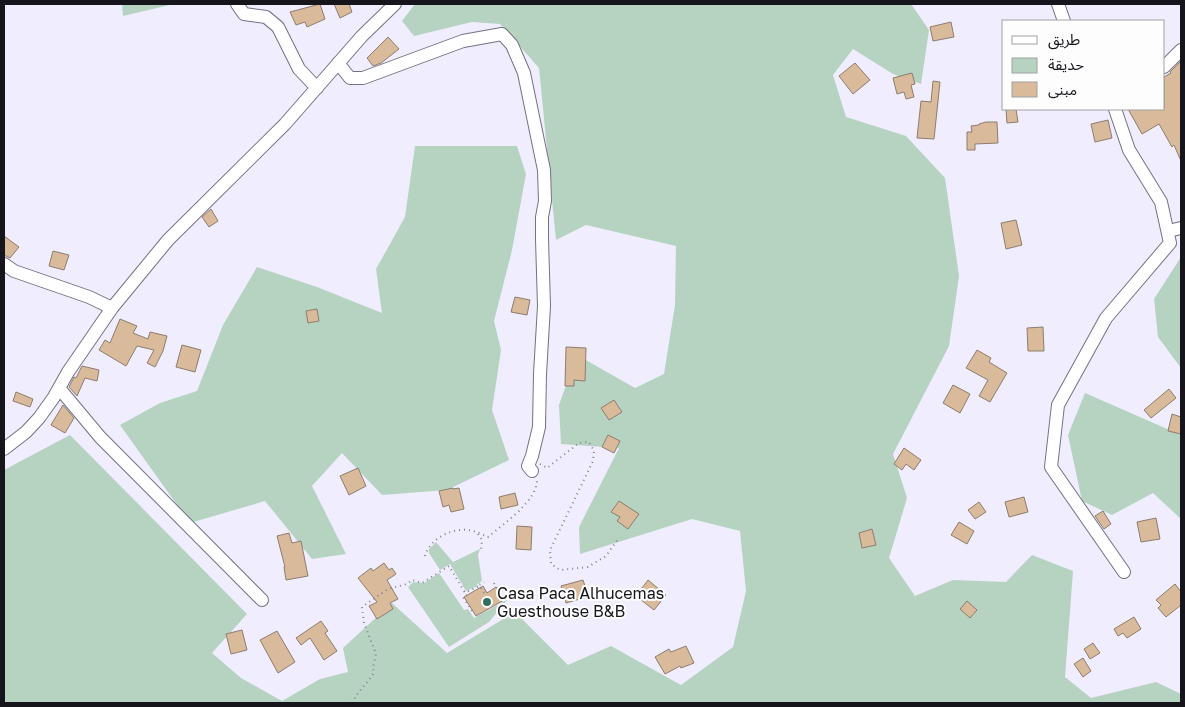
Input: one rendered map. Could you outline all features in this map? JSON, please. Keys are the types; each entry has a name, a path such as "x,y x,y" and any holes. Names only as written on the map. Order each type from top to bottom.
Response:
{"street":[{"path":"237,4 244,14 266,17 278,27 299,69 317,88"},
{"path":"4,449 26,432 39,418 112,308 168,240 285,124 362,36 395,4"},
{"path":"1058,4 1064,20"},
{"path":"338,63 350,78 363,78 463,42 502,34 512,45 524,73 544,170 545,201 542,217 544,306 539,426 528,466 532,470"},
{"path":"1165,67 1181,50"},
{"path":"1115,110 1129,150 1161,202 1170,243 1106,318 1058,405 1052,467 1124,572"},
{"path":"1168,232 1181,228"},
{"path":"4,264 14,271 89,297 112,308"},
{"path":"59,388 100,437 262,600"}],"path":[{"path":"532,456 535,462 547,468 580,443 589,442 594,451 592,460 550,550 552,564 560,570 588,567 606,556 618,539"},
{"path":"426,556 428,547 441,536 455,531 472,530 488,537 524,506 532,496 538,480 532,470"},
{"path":"477,533 482,540 481,550"},
{"path":"352,703 359,690 367,685 374,673 373,668 376,654 364,623 362,608 388,589 407,584 412,580 422,583 449,566 467,595 463,597 472,610"},
{"path":"464,591 469,591 484,582"},
{"path":"494,583 501,593"},
{"path":"480,586 484,593"}],"green space":[{"path":"122,4 174,4 123,16"},
{"path":"415,4 911,4 929,30 921,84 893,74 853,49 833,75 846,117 906,136 945,178 959,276 949,346 893,454 907,498 889,558 915,596 953,580 1006,582 1032,555 1073,571 1065,677 1091,698 1156,682 1181,694 1181,703 4,703 4,470 70,435 247,614 212,653 241,678 282,701 320,679 348,672 343,648 392,603 447,653 515,612 568,665 611,646 681,685 733,647 746,591 740,531 692,519 580,554 579,527 619,448 561,444 559,405 577,355 635,388 664,374 675,305 676,246 586,225 556,240 539,68 500,24 472,22 414,36 402,21"},
{"path":"415,146 517,146 526,174 512,250 494,321 501,350 492,410 509,460 447,490 382,495 342,453 312,486 346,554 312,559 265,501 190,523 120,425 160,403 197,391 223,325 257,267 317,287 382,313 376,269 405,217"},
{"path":"1181,257 1181,368 1158,337 1154,299"},
{"path":"1085,393 1181,435 1181,519 1153,493 1112,515 1082,501 1068,435"},
{"path":"436,542 453,562 480,549 478,555 482,581 477,584 478,586 466,591 450,564 440,570 429,553 429,549"},
{"path":"439,573 464,610 468,609 474,618 508,599 489,622 449,647 408,587 413,582 424,583"}],"building":[{"path":"320,4 325,19 307,27 305,22 296,25 290,12"},
{"path":"334,4 349,4 352,12 340,18"},
{"path":"951,22 954,37 933,41 930,27"},
{"path":"388,37 399,49 381,63 373,66 367,58"},
{"path":"1181,61 1181,161 1174,145 1172,147 1159,124 1142,134 1129,110 1165,110 1165,76"},
{"path":"855,63 870,80 853,94 839,76"},
{"path":"912,73 915,84 911,85 914,97 906,99 904,92 897,94 893,78"},
{"path":"933,81 940,82 934,139 917,138 921,101 931,102"},
{"path":"1006,110 1016,110 1018,122 1007,123"},
{"path":"1108,120 1112,138 1095,142 1091,124"},
{"path":"986,122 997,122 998,143 975,144 975,150 967,150 967,132 972,132 971,126"},
{"path":"211,209 218,221 209,227 202,217"},
{"path":"1016,220 1022,245 1006,249 1001,223"},
{"path":"4,236 19,247 10,258 4,255"},
{"path":"53,251 69,255 64,270 49,266"},
{"path":"515,297 530,300 527,315 511,312"},
{"path":"317,309 319,321 308,323 306,311"},
{"path":"120,319 137,326 133,333 148,339 150,332 167,336 163,351 155,367 147,363 154,350 137,346 126,366 99,350 105,340 110,343"},
{"path":"1043,327 1044,351 1028,351 1027,328"},
{"path":"182,345 201,350 195,372 176,367"},
{"path":"566,347 586,348 585,381 574,380 574,386 565,386"},
{"path":"977,350 991,358 989,362 1007,373 990,402 979,396 988,380 966,368"},
{"path":"82,366 99,370 97,381 85,378 77,396 69,387"},
{"path":"953,385 970,394 960,413 943,403"},
{"path":"1169,389 1176,398 1151,418 1144,410"},
{"path":"16,392 33,399 30,407 13,401"},
{"path":"614,400 622,412 609,420 601,408"},
{"path":"63,405 74,418 65,433 51,425"},
{"path":"1172,414 1181,417 1181,434 1168,431"},
{"path":"608,435 620,441 614,453 602,447"},
{"path":"904,448 921,460 914,470 906,464 902,470 894,464"},
{"path":"358,468 366,486 349,495 340,476"},
{"path":"459,488 464,509 451,512 449,505 443,507 439,491"},
{"path":"515,493 518,505 501,509 499,497"},
{"path":"1024,497 1028,512 1009,517 1005,502"},
{"path":"619,501 639,514 628,529 617,521 620,517 611,512"},
{"path":"979,502 986,512 975,519 968,510"},
{"path":"1103,511 1111,524 1104,529 1095,516"},
{"path":"1156,518 1160,539 1141,542 1137,522"},
{"path":"959,522 974,531 967,544 951,535"},
{"path":"517,526 532,527 531,550 516,549"},
{"path":"872,529 876,545 862,548 859,533"},
{"path":"289,533 292,543 301,541 308,576 286,580 285,567 277,536"},
{"path":"384,563 389,570 392,568 396,574 387,580 398,599 390,603 393,609 377,619 369,606 377,602 358,578 371,568 373,571"},
{"path":"583,580 586,589 581,590 583,598 566,603 561,586"},
{"path":"648,580 666,595 654,610 636,596"},
{"path":"1175,584 1181,592 1181,605 1166,617 1158,608 1161,605 1156,600"},
{"name":"Casa Paca Alhucemas Guesthouse B&B","path":"483,586 487,593 496,587 504,600 476,616 464,597"},
{"path":"967,601 977,610 970,618 960,609"},
{"path":"1134,617 1141,629 1127,638 1123,633 1118,636 1114,629"},
{"path":"321,621 328,631 325,633 337,651 324,660 310,638 301,645 296,638"},
{"path":"242,630 247,650 231,654 226,634"},
{"path":"277,631 295,662 278,673 260,640"},
{"path":"1093,643 1100,653 1090,659 1084,649"},
{"path":"686,646 694,663 681,668 680,666 665,674 655,657 669,649 671,652"},
{"path":"1083,658 1091,671 1083,677 1074,664"}],"place":[{"name":"Casa Paca Alhucemas Guesthouse B&B","path":"487,602"}]}
